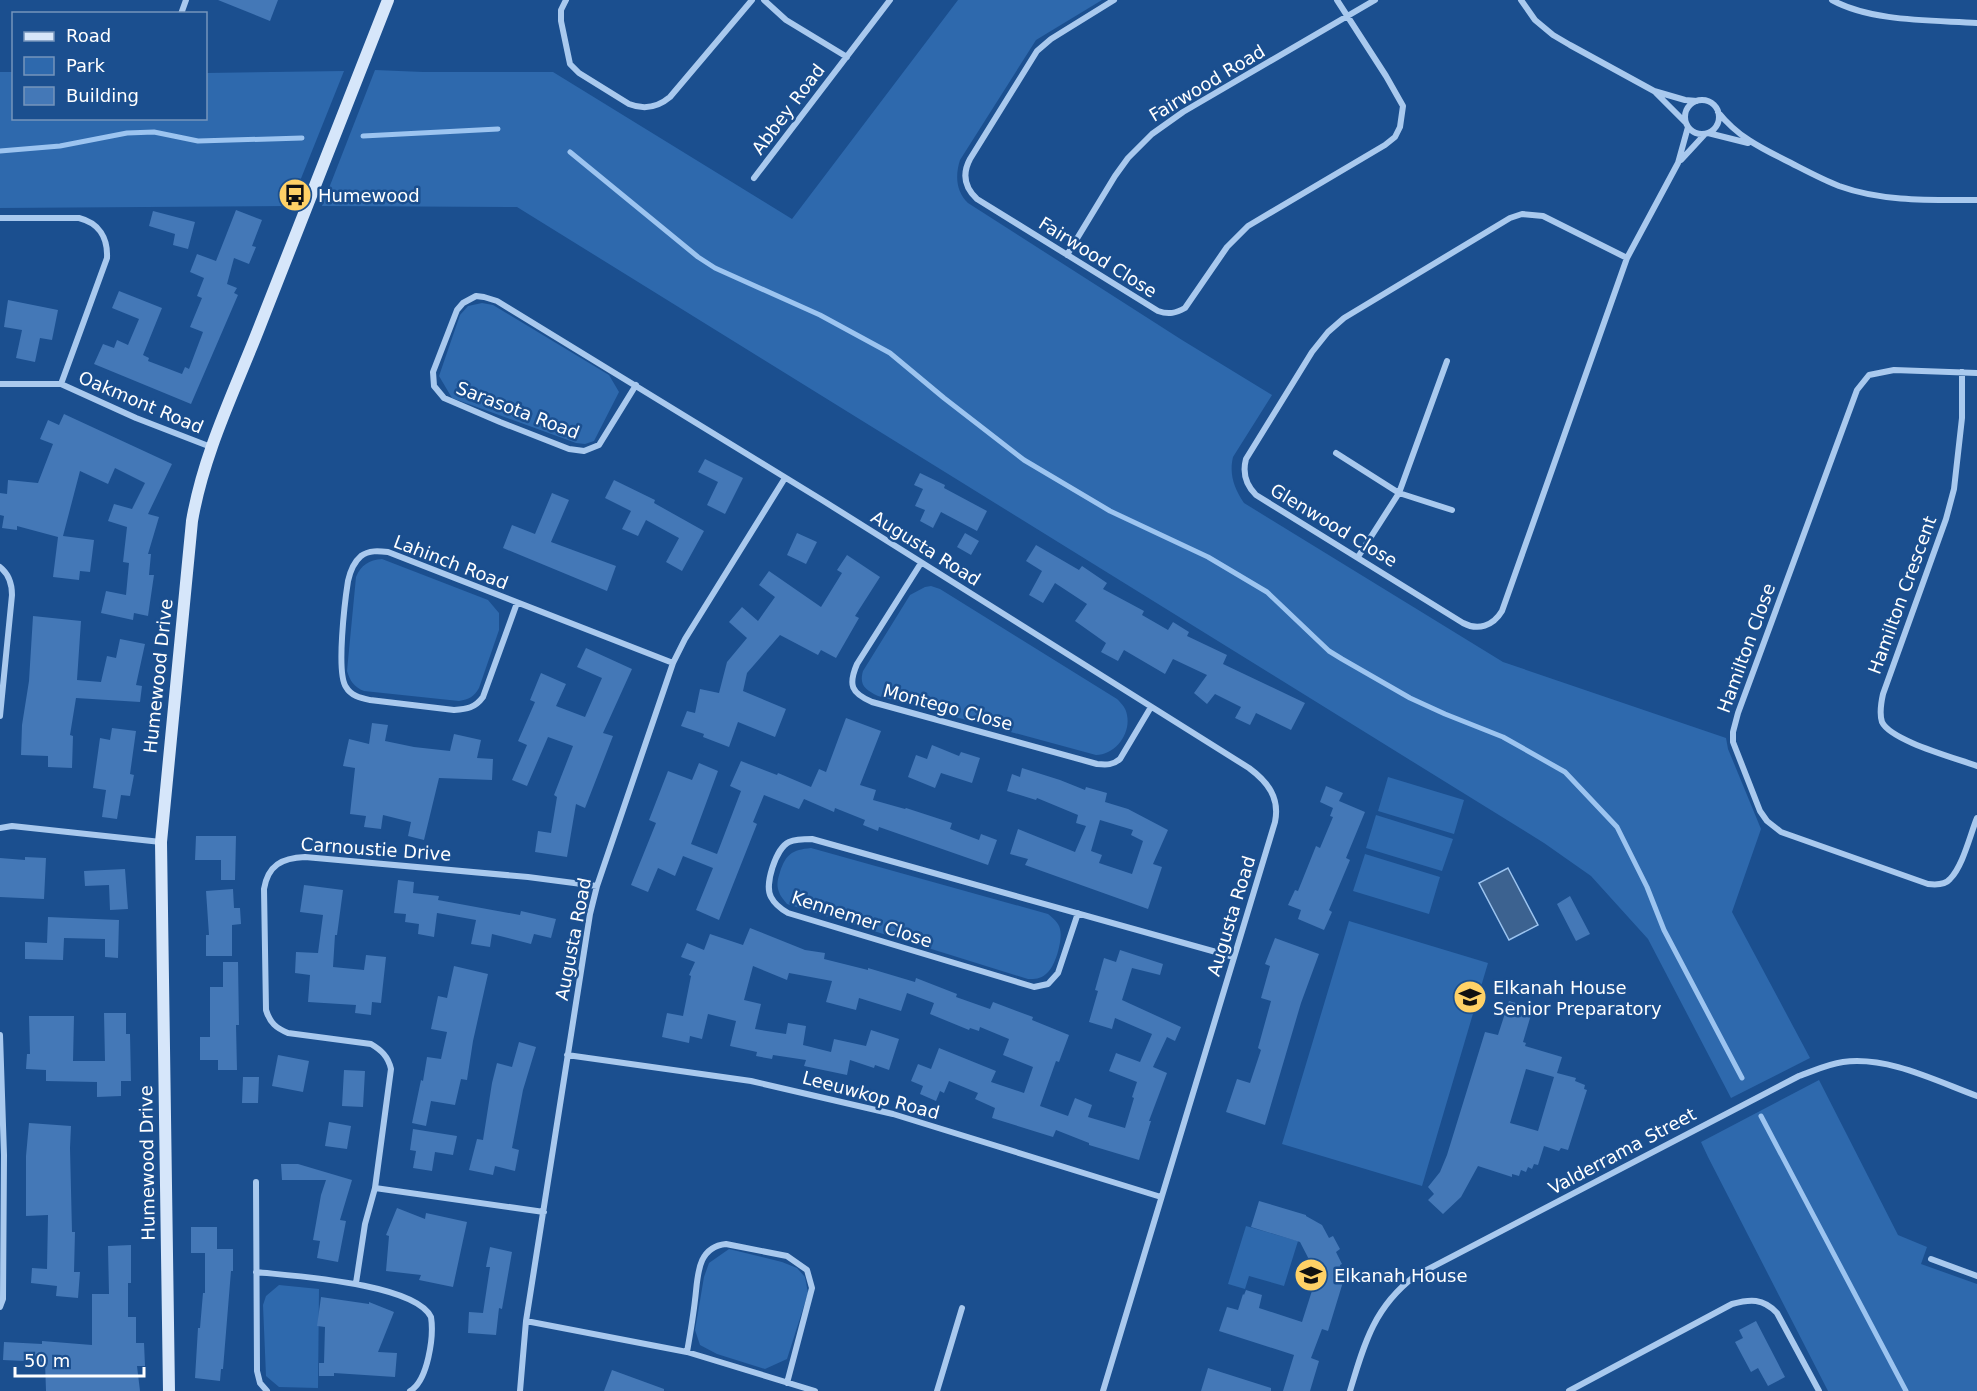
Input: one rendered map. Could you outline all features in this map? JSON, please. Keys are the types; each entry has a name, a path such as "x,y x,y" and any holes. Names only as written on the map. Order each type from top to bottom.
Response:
{"street":[{"name":"Humewood Drive","path":"169,1391 161,843 189,543 196,501 211,447 388,0"},
{"path":"566,0 561,10 561,21 568,58 574,69 629,104 638,108 648,108 670,97 752,0"},
{"name":"Abbey Road","path":"764,0 786,20 847,57"},
{"name":"Abbey Road","path":"754,178 890,0"},
{"name":"Fairwood Close","path":"1114,0 1050,39 1038,51 970,159 965,173 967,188 977,199 1165,314 1179,312 1190,302 1227,248 1248,226 1385,145 1395,137 1401,127 1403,106 1336,0"},
{"name":"Fairwood Road","path":"1067,255 1128,158 1152,134 1183,112 1375,0"},
{"path":"1521,0 1535,20 1553,35 1653,91 1678,113 1695,133 1751,144"},
{"path":"1833,0 1845,7 1879,16 1977,23"},
{"path":"1653,91 1685,100 1705,100 1712,103 1734,131 1751,144 1840,186 1865,193 1930,200 1977,200"},
{"path":"1687,125 1686,112 1692,103 1697,101"},
{"path":"1707,134 1716,128 1718,112"},
{"name":"Glenwood Close","path":"1627,258 1543,216 1522,214 1510,218 1344,318 1328,332 1312,352 1246,459 1244,474 1250,489 1256,495 1469,626 1483,627 1495,621 1502,611 1627,258 1678,163 1687,125"},
{"name":"Glenwood Close","path":"1678,163 1707,134"},
{"name":"Oakmont Road","path":"0,218 79,218 87,220 103,234 108,246 107,258 61,384"},
{"name":"Sarasota Road","path":"636,385 599,445 590,450 577,451 444,398 434,386 433,372 458,310 469,299 476,296 484,297 497,301 636,385 785,478"},
{"path":"1359,557 1399,493 1447,361"},
{"name":"Hamilton Close","path":"1977,372 1894,370 1879,372 1869,375 1857,390 1733,732 1733,742 1760,811 1767,821 1781,832 1928,884 1937,885 1951,879 1962,858 1977,818"},
{"name":"Hamilton Crescent","path":"1962,372 1962,418 1954,489 1946,519 1883,694 1881,717 1883,724 1895,735 1977,766"},
{"name":"Oakmont Road","path":"0,384 61,384 136,418 211,447"},
{"path":"1336,453 1399,493 1452,510"},
{"name":"Augusta Road","path":"520,1391 526,1321 590,914 597,886 673,663 785,478 1260,776 1268,786 1276,804 1275,822 1103,1391"},
{"name":"Lahinch Road","path":"517,603 483,697 474,706 454,710 370,700 346,689 341,672 341,654 348,580 353,565 361,556 371,551 388,552 673,663"},
{"name":"Montego Close","path":"921,563 857,664 852,687 861,697 872,702 1107,765 1114,764 1120,759 1151,707"},
{"path":"0,567 6,573 12,587 0,716"},
{"path":"0,828 12,826 161,843"},
{"name":"Kennemer Close","path":"1078,913 1058,974 1048,984 1034,987 788,913 780,909 772,899 769,888 770,877 782,847 789,842 813,839 1078,913 1234,957"},
{"name":"Carnoustie Drive","path":"375,1188 391,1069 390,1062 381,1050 371,1044 288,1033 277,1028 268,1018 264,890 265,880 272,869 289,858 305,857 528,877 597,886"},
{"path":"0,1035 3,1299 0,1307"},
{"name":"Leeuwkop Road","path":"567,1055 751,1081 892,1114 1161,1197"},
{"name":"Valderrama Street","path":"1350,1391 1374,1321 1400,1287 1415,1276 1799,1076 1833,1064 1858,1061 1905,1070 1977,1096"},
{"path":"256,1182 257,1371 260,1383 267,1391"},
{"path":"356,1283 365,1224 375,1188 544,1212"},
{"path":"687,1352 697,1277 703,1257 710,1250 726,1244 787,1256 807,1270 812,1288 787,1383"},
{"path":"1931,1259 1977,1276"},
{"path":"256,1272 356,1283 422,1306 431,1317 432,1324 426,1366 420,1382 410,1391"},
{"path":"1569,1391 1732,1304 1747,1300 1760,1300 1777,1312 1819,1391"},
{"path":"937,1391 962,1308"},
{"path":"526,1321 687,1352 815,1391"}],"green space":[{"path":"958,0 1102,0 1036,40 960,160 957,172 959,188 968,203 1272,395 1233,457 1233,481 1244,503 1503,662 1726,738 1728,749 1761,829 1732,912 1810,1058 1731,1098 1648,939 1591,876 1544,843 517,207 322,206 375,70 553,72 792,219"},
{"path":"344,71 290,206 0,208 0,72 12,72 12,120 207,120 207,73"},
{"path":"482,303 493,305 609,375 619,392 594,441 585,444 576,443 452,398 439,376 460,315 468,306"},
{"path":"382,559 488,600 499,613 499,630 479,688 471,697 459,701 364,691 351,681 347,671 356,577 366,564"},
{"path":"931,586 940,589 1117,699 1126,710 1128,722 1120,742 1109,751 1096,755 878,696 866,689 862,680 863,671 910,595"},
{"path":"1388,777 1464,800 1454,834 1378,811"},
{"path":"1376,815 1453,839 1442,871 1366,848"},
{"path":"811,848 1048,914 1058,925 1061,934 1055,960 1049,971 1042,977 1028,979 787,904 780,895 778,887 782,866 791,854"},
{"path":"1365,854 1440,877 1429,914 1353,891"},
{"path":"1349,921 1488,963 1422,1186 1282,1144"},
{"path":"1819,1080 1898,1235 1927,1247 1921,1264 1977,1284 1977,1391 1828,1391 1708,1157 1701,1142"},
{"path":"1246,1226 1298,1241 1284,1286 1249,1276 1245,1289 1228,1284"},
{"path":"729,1249 782,1262 797,1268 805,1277 808,1293 787,1359 765,1369 717,1354 700,1345 695,1330 704,1277 709,1263"},
{"path":"279,1285 319,1289 318,1388 279,1387 266,1376 263,1305 266,1296"}],"shaded area":[{"path":"1508,868 1538,925 1509,940 1479,883"}],"building":[{"path":"218,0 278,0 270,21"},
{"path":"236,210 262,220 252,246 256,247 249,264 234,258 227,284 237,288 234,293 238,295 191,404 94,364 103,344 114,348 117,340 128,345 139,319 112,308 119,291 162,308 143,355 149,358 148,361 182,374 185,367 189,369 203,332 190,327 202,298 197,296 204,278 190,272 197,254 216,261"},
{"path":"153,211 195,222 188,249 173,245 175,234 149,226"},
{"path":"8,300 58,310 52,340 40,338 35,362 16,358 22,330 4,327"},
{"path":"64,414 172,464 148,514 159,517 148,554 151,554 149,575 154,575 148,616 134,613 133,620 101,613 106,591 126,595 129,563 123,562 127,527 108,521 114,504 132,509 145,483 115,468 108,484 80,471 63,536 94,540 90,572 80,571 79,580 53,577 58,537 17,526 17,530 2,528 4,516 0,515 0,493 7,494 8,480 38,483 53,444 40,439 48,420 59,425"},
{"path":"705,459 743,478 725,514 707,505 718,482 698,472"},
{"path":"920,473 945,485 944,488 987,511 977,531 941,512 933,528 920,521 925,510 915,506 923,489 914,485"},
{"path":"614,480 655,500 654,503 704,531 682,571 666,562 679,538 646,520 638,536 622,529 631,511 605,498"},
{"path":"552,493 569,500 551,542 616,566 607,591 503,548 512,525 535,534"},
{"path":"797,533 817,542 806,564 787,555"},
{"path":"965,533 979,541 971,555 957,547"},
{"path":"1036,545 1079,570 1082,566 1107,583 1103,589 1144,611 1142,615 1168,630 1173,622 1189,632 1187,636 1227,655 1223,664 1305,703 1291,730 1256,713 1250,725 1235,718 1241,707 1215,694 1207,704 1194,693 1207,675 1173,659 1165,674 1124,650 1118,661 1101,652 1106,643 1075,621 1087,604 1055,583 1043,603 1029,595 1042,571 1026,561"},
{"path":"847,555 880,577 855,616 859,618 836,658 821,650 818,655 780,635 747,673 743,691 786,709 775,737 738,722 729,747 703,737 704,734 681,726 687,711 695,713 700,689 719,693 727,662 747,638 729,622 742,607 758,621 775,597 759,585 769,571 821,607 842,573 837,570"},
{"path":"33,616 81,621 77,680 101,682 107,656 116,658 120,639 145,644 136,685 142,686 140,702 76,698 70,735 73,736 72,768 48,767 48,756 21,755"},
{"path":"586,648 632,669 603,733 613,736 585,808 576,804 567,857 535,852 538,831 551,833 557,797 554,795 573,746 548,737 527,786 512,780 527,745 518,741 535,702 530,700 541,673 566,684 556,706 585,717 602,678 577,667"},
{"path":"846,718 881,731 860,785 876,790 873,800 952,823 950,829 979,840 981,834 997,840 988,865 879,827 878,831 863,825 865,820 835,808 834,812 804,799 799,809 764,795 753,822 757,824 719,920 696,910 713,868 683,856 675,876 658,868 648,892 631,885 656,823 649,820 668,771 692,780 699,763 718,771 691,844 717,854 741,791 730,786 741,761 811,787 819,769 826,772"},
{"path":"372,723 388,725 385,741 414,747 450,751 454,734 481,740 477,758 493,759 492,780 439,778 424,840 408,836 411,822 383,815 381,829 364,827 366,816 350,814 355,768 343,766 349,739 369,744"},
{"path":"112,728 136,731 130,774 134,775 130,796 121,795 117,819 102,817 106,790 93,788 100,738 110,740"},
{"path":"932,745 959,756 961,752 980,758 972,783 941,773 935,788 908,777 916,755 927,759"},
{"path":"1022,768 1085,790 1086,787 1107,793 1105,802 1128,809 1168,830 1153,864 1162,867 1148,909 1025,865 1028,859 1010,854 1018,829 1075,852 1086,826 1076,823 1078,815 1037,798 1036,800 1007,791 1012,774 1020,777","holes":["1100,820 1133,830 1131,835 1143,841 1132,874 1099,863 1102,855 1091,851"]},
{"path":"1326,786 1343,793 1339,801 1365,812 1346,858 1350,860 1329,910 1332,912 1324,930 1298,919 1301,910 1288,905 1295,890 1298,891 1316,846 1320,848 1333,817 1330,816 1333,808 1320,802"},
{"path":"196,836 236,836 235,880 221,880 221,860 195,860"},
{"path":"25,857 46,858 44,899 0,897 0,858 25,860"},
{"path":"125,869 128,909 110,910 109,885 85,886 84,871"},
{"path":"398,880 414,882 413,893 439,896 438,900 520,915 521,911 556,919 551,938 534,934 531,944 492,934 490,947 471,944 476,920 437,913 434,937 418,934 419,924 405,922 406,914 394,913"},
{"path":"304,885 343,890 337,935 335,935 333,967 364,970 366,955 386,957 381,1003 372,1002 371,1015 355,1013 356,1005 308,1002 310,975 295,973 296,952 318,953 323,915 300,912"},
{"path":"233,889 234,908 240,908 241,924 232,925 232,956 206,956 206,935 209,935 206,891"},
{"path":"1570,896 1590,934 1576,941 1557,904"},
{"path":"48,917 119,920 118,958 105,957 105,939 64,938 63,960 25,959 25,942 47,943"},
{"path":"750,928 805,950 825,953 824,959 868,970 868,968 915,982 916,978 957,994 956,997 990,1009 993,1002 1033,1017 1032,1020 1069,1035 1059,1062 1056,1061 1040,1106 1068,1116 1075,1098 1092,1105 1088,1117 1125,1128 1137,1082 1109,1071 1116,1053 1140,1062 1152,1034 1115,1018 1112,1029 1089,1022 1098,991 1095,990 1104,958 1116,962 1120,950 1163,964 1160,975 1132,968 1122,1000 1181,1027 1175,1041 1167,1037 1153,1067 1167,1073 1149,1121 1151,1121 1139,1160 1089,1145 1089,1143 1056,1130 1053,1137 992,1118 995,1108 975,1099 978,1093 949,1081 944,1093 940,1091 936,1101 920,1094 923,1086 911,1081 918,1064 931,1069 939,1048 996,1071 991,1082 1024,1093 1033,1067 1003,1055 1009,1039 980,1027 979,1031 970,1028 969,1030 930,1014 934,1003 907,993 901,1011 859,998 856,1010 826,1002 832,981 789,973 787,980 753,966 744,1000 761,1004 755,1029 786,1034 788,1023 806,1026 803,1045 831,1052 834,1039 866,1046 871,1030 899,1039 889,1070 850,1060 847,1075 804,1066 806,1060 773,1055 772,1059 756,1056 757,1052 730,1046 736,1021 708,1014 702,1039 690,1036 689,1043 662,1037 667,1013 683,1016 691,976 689,975 695,962 681,957 687,943 704,950 710,934 743,945"},
{"path":"1275,938 1319,954 1301,1003 1265,1125 1226,1112 1237,1079 1250,1083 1261,1050 1258,1048 1271,1001 1261,998 1270,966 1265,964"},
{"path":"223,962 238,962 237,1070 218,1070 218,1060 200,1060 200,1037 210,1037 210,987 223,987"},
{"path":"454,966 488,974 467,1080 461,1079 455,1105 431,1101 426,1126 412,1123 427,1057 441,1059 447,1032 431,1029 438,996 447,998"},
{"path":"1509,1001 1533,1008 1523,1042 1526,1043 1525,1046 1562,1057 1557,1073 1576,1078 1575,1081 1585,1085 1584,1089 1587,1090 1568,1150 1561,1148 1559,1151 1544,1146 1538,1165 1534,1164 1532,1169 1528,1167 1526,1172 1521,1170 1519,1176 1512,1174 1512,1177 1478,1166 1461,1197 1443,1214 1428,1200 1434,1194 1428,1187 1440,1172 1447,1155 1485,1032 1498,1035","holes":["1526,1069 1554,1077 1538,1131 1510,1123"]},
{"path":"104,1013 126,1013 126,1034 130,1034 131,1081 121,1081 121,1096 97,1097 97,1082 46,1081 46,1070 26,1069 27,1054 30,1054 29,1016 74,1016 73,1061 105,1061"},
{"path":"519,1042 536,1047 523,1090 512,1148 519,1150 515,1171 495,1166 493,1175 469,1170 477,1139 483,1140 497,1063 512,1067"},
{"path":"278,1055 309,1061 303,1092 272,1086"},
{"path":"344,1070 365,1071 363,1107 342,1106"},
{"path":"243,1077 259,1077 258,1103 242,1103"},
{"path":"329,1122 351,1126 347,1149 325,1146"},
{"path":"29,1123 71,1126 72,1232 75,1232 74,1272 80,1272 78,1298 56,1296 57,1286 31,1283 32,1268 47,1269 48,1215 26,1216 26,1156"},
{"path":"413,1129 457,1136 453,1155 435,1152 432,1171 413,1168 416,1151 410,1150"},
{"path":"281,1164 298,1164 352,1180 340,1220 346,1221 338,1262 317,1258 320,1241 313,1240 326,1180 282,1180"},
{"path":"1259,1201 1306,1215 1322,1225 1329,1238 1333,1236 1340,1249 1336,1252 1342,1264 1340,1265 1343,1282 1328,1331 1322,1329 1311,1358 1319,1361 1310,1391 1283,1391 1294,1355 1219,1331 1227,1307 1238,1310 1246,1290 1262,1295 1259,1308 1302,1322 1317,1275 1300,1242 1251,1227"},
{"path":"397,1208 425,1219 426,1213 467,1222 453,1287 419,1280 421,1275 386,1271 389,1236 386,1235"},
{"path":"191,1227 217,1227 217,1249 233,1249 233,1271 231,1271 220,1381 195,1378 198,1328 200,1328 203,1293 205,1293 205,1253 191,1253"},
{"path":"131,1245 128,1317 136,1317 136,1343 144,1343 145,1366 137,1366 140,1391 46,1391 45,1362 3,1360 4,1342 42,1344 42,1341 92,1345 92,1294 109,1294 108,1246"},
{"path":"490,1247 512,1252 502,1309 499,1308 496,1335 468,1333 469,1312 483,1313 490,1267 486,1267"},
{"path":"321,1297 369,1304 369,1302 394,1312 378,1352 397,1353 395,1377 334,1373 334,1376 319,1376 319,1363 324,1363 325,1327 317,1326"},
{"path":"1756,1321 1785,1377 1768,1386 1758,1368 1751,1372 1735,1342 1743,1338 1739,1330"},
{"path":"1208,1368 1271,1388 1271,1391 1201,1391"},
{"path":"612,1370 664,1389 664,1391 604,1391"}],"waterway":[{"path":"363,136 498,129"},
{"path":"0,151 60,146 127,133 154,132 198,141 302,138"},
{"path":"570,152 698,257 715,268 820,315 890,353 1024,460 1110,511 1208,557 1267,592 1329,651 1410,698 1503,737 1565,772 1617,827 1647,887 1664,930 1742,1078"},
{"path":"1761,1116 1906,1391"}],"place":[{"name":"Humewood","path":"295,195"},
{"name":"Elkanah House Senior Preparatory","path":"1470,997"},
{"name":"Elkanah House","path":"1311,1275"}]}
